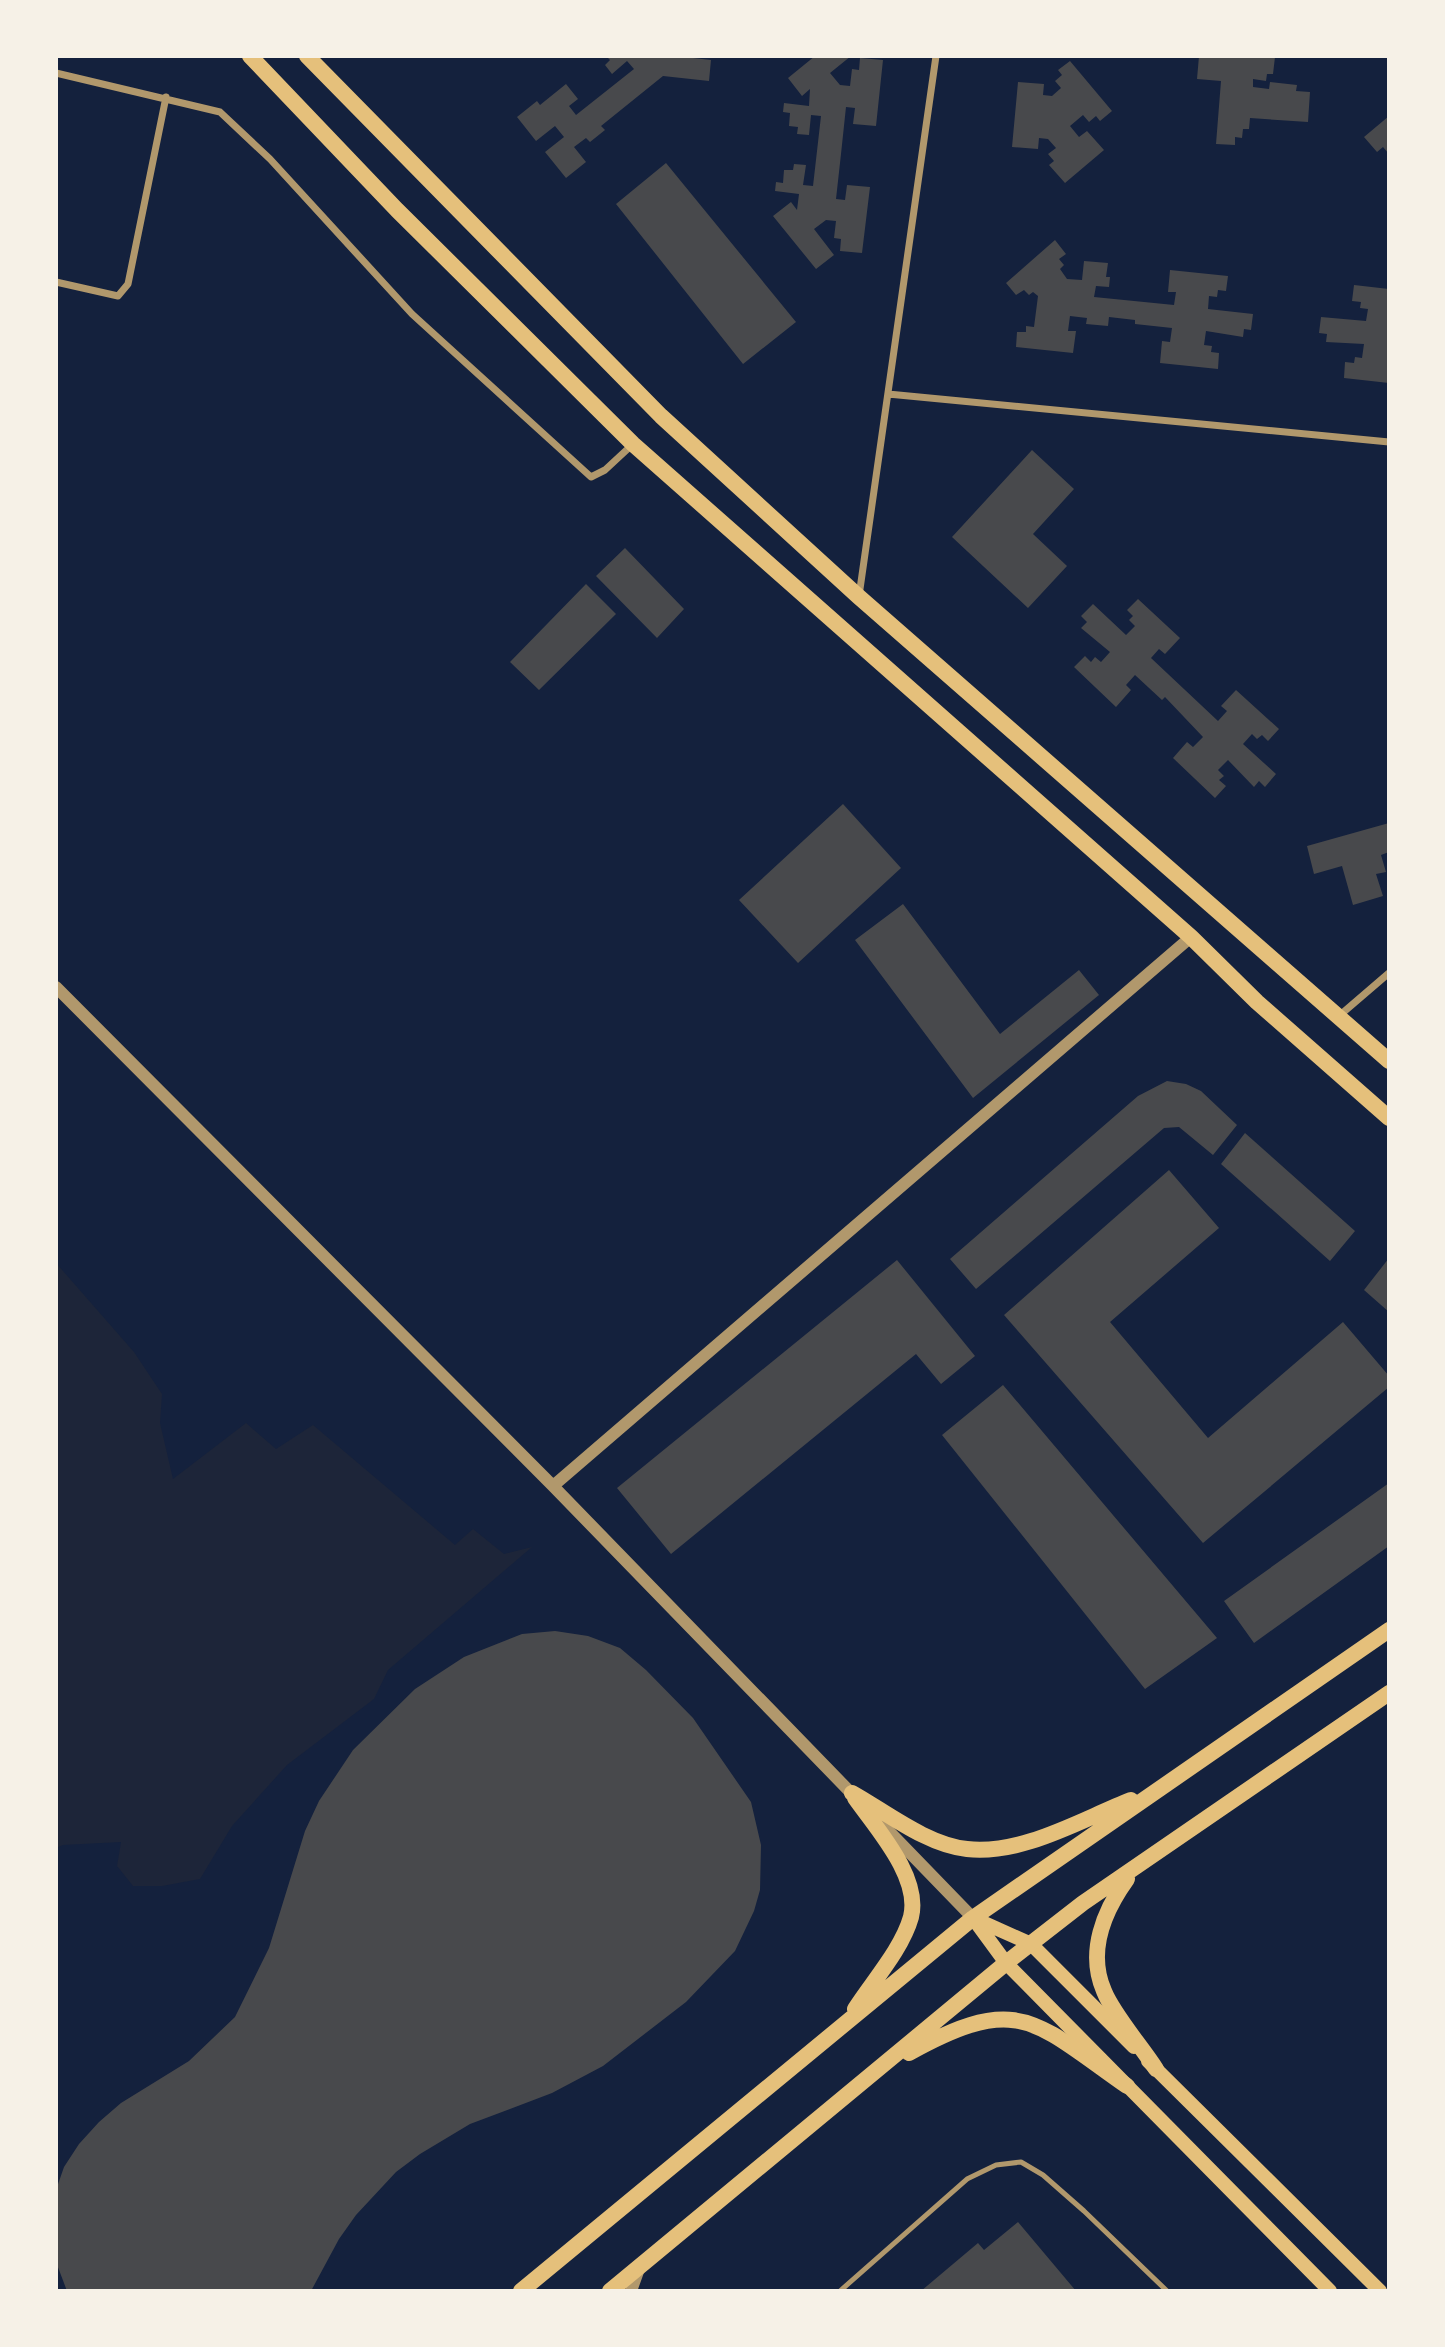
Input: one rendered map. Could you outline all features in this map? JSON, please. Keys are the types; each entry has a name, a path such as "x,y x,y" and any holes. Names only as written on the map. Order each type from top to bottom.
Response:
{"main road":[{"path":"250,56 397,210 633,444 1191,937 1257,1002 1389,1118"},
{"path":"307,56 661,416 859,597 1389,1061"},
{"path":"521,2291 973,1918 1389,1630"},
{"path":"610,2291 1031,1944 1134,1868 1389,1693"},
{"path":"852,1793 930,1838 966,1849 1003,1849 1156,1789"},
{"path":"846,2023 900,1941 911,1915 908,1881 898,1860 852,1793"},
{"path":"1134,1868 1109,1904 1096,1950 1104,1991 1156,2069"},
{"path":"973,1918 1031,1944 1380,2291"},
{"path":"973,1918 1006,1964 1330,2291"},
{"path":"876,2071 950,2030 983,2019 1020,2019 1045,2029 1127,2086"}],"street":[{"path":"859,597 936,56"},
{"path":"56,73 166,97 219,112 270,159 412,314 591,477 605,470 633,444"},
{"path":"56,282 118,296 128,284 166,97"},
{"path":"888,394 1389,442"},
{"path":"553,1486 1191,937"},
{"path":"1338,1017 1389,973"},
{"path":"56,987 553,1486 973,1918"},
{"path":"631,2291 640,2266"}],"lane":[{"path":"840,2291 967,2179 996,2165 1021,2162 1043,2175 1084,2211 1167,2291"}],"shaded area":[{"path":"56,1263 134,1352 162,1394 160,1423 173,1479 246,1423 276,1449 313,1425 455,1545 473,1529 504,1554 532,1547 388,1670 374,1699 287,1765 232,1826 200,1879 162,1886 133,1886 117,1866 121,1842 63,1845 56,1848"}],"building":[{"path":"606,56 675,56 711,60 709,81 663,76 601,126 605,130 590,142 586,138 574,147 586,162 566,178 545,152 564,137 555,126 536,141 517,117 537,101 540,105 566,84 578,99 569,106 576,115 634,69 627,61 612,74 605,65 610,60"},
{"path":"815,56 851,56 830,73 840,85 850,86 852,69 859,70 860,58 883,60 876,126 853,124 855,108 846,107 836,199 845,200 847,185 870,187 862,253 840,251 841,239 834,238 836,221 826,220 814,229 834,255 816,269 773,216 791,202 797,210 799,194 775,191 776,182 783,183 784,170 793,170 794,164 806,165 803,185 813,186 821,116 811,115 809,135 797,134 798,127 789,126 790,113 783,112 784,103 809,106 810,89 802,96 788,78"},
{"path":"1199,56 1275,57 1273,74 1267,74 1266,81 1253,79 1253,87 1269,89 1270,82 1297,85 1296,91 1310,92 1308,122 1250,118 1249,129 1243,129 1242,138 1235,137 1235,145 1216,144 1221,81 1197,79"},
{"path":"1070,61 1112,111 1100,121 1096,116 1089,122 1083,115 1070,126 1079,137 1087,131 1104,150 1065,183 1049,165 1054,161 1048,154 1056,148 1048,139 1039,138 1038,149 1012,147 1018,82 1044,84 1043,95 1052,96 1061,88 1055,81 1062,75 1058,70"},
{"path":"1389,116 1389,154 1383,147 1377,152 1364,137"},
{"path":"666,163 796,322 743,364 616,204"},
{"path":"1055,240 1066,254 1059,259 1064,265 1060,269 1067,279 1082,280 1084,261 1108,263 1106,277 1110,277 1109,287 1096,286 1094,297 1174,305 1176,292 1168,292 1170,270 1228,276 1226,291 1218,290 1217,297 1209,296 1208,309 1253,314 1251,330 1244,329 1243,337 1206,331 1204,345 1212,346 1211,352 1219,353 1218,369 1160,363 1162,341 1170,342 1172,328 1135,324 1135,320 1109,317 1108,326 1086,324 1087,318 1070,316 1068,331 1076,331 1073,353 1016,347 1017,332 1026,332 1026,326 1034,327 1038,296 1033,292 1029,295 1024,290 1016,295 1006,283"},
{"path":"1354,285 1389,289 1389,383 1344,378 1345,362 1354,363 1355,357 1362,358 1364,344 1326,342 1327,334 1319,333 1321,317 1366,321 1368,309 1360,308 1361,302 1352,301"},
{"path":"1032,450 1074,489 1033,534 1067,566 1028,608 952,537"},
{"path":"625,548 684,609 657,638 596,576"},
{"path":"586,584 616,614 539,690 510,662"},
{"path":"1138,599 1180,638 1165,654 1159,649 1151,658 1218,721 1227,711 1221,706 1236,690 1279,729 1268,741 1262,735 1257,739 1252,734 1243,744 1276,774 1265,787 1259,781 1254,787 1228,760 1218,770 1224,776 1219,780 1226,786 1215,798 1173,758 1187,742 1193,747 1203,737 1165,697 1162,700 1135,675 1126,685 1131,690 1116,707 1074,667 1085,656 1091,662 1095,657 1101,662 1110,652 1081,628 1087,622 1081,616 1093,604 1126,635 1135,626 1129,620 1133,616 1127,610"},
{"path":"843,804 901,868 798,963 739,900"},
{"path":"1389,823 1389,852 1381,855 1386,872 1376,874 1383,896 1353,905 1342,866 1314,874 1307,846"},
{"path":"903,904 1000,1034 1079,970 1099,995 973,1098 855,940"},
{"path":"1167,1081 1186,1084 1201,1091 1237,1125 1213,1155 1179,1127 1164,1128 976,1289 950,1259 1138,1096"},
{"path":"1245,1133 1355,1231 1330,1261 1221,1164"},
{"path":"1169,1170 1219,1228 1110,1322 1208,1438 1343,1322 1389,1376 1389,1387 1203,1543 1004,1315"},
{"path":"1389,1258 1389,1312 1364,1290"},
{"path":"897,1260 975,1356 941,1384 916,1354 671,1554 617,1488"},
{"path":"1003,1385 1217,1638 1145,1689 942,1435"},
{"path":"1389,1483 1389,1546 1254,1643 1224,1601"},
{"path":"555,1631 588,1636 620,1648 646,1670 693,1718 751,1802 761,1845 760,1890 754,1911 735,1951 686,2002 603,2066 552,2093 470,2124 396,2172 356,2215 339,2239 311,2291 67,2291 56,2262 56,2190 64,2167 79,2144 99,2122 121,2103 189,2061 235,2017 269,1948 305,1831 319,1801 353,1750 415,1689 464,1657 522,1634"},
{"path":"1018,2222 1076,2291 921,2291 978,2243 984,2250"}]}
